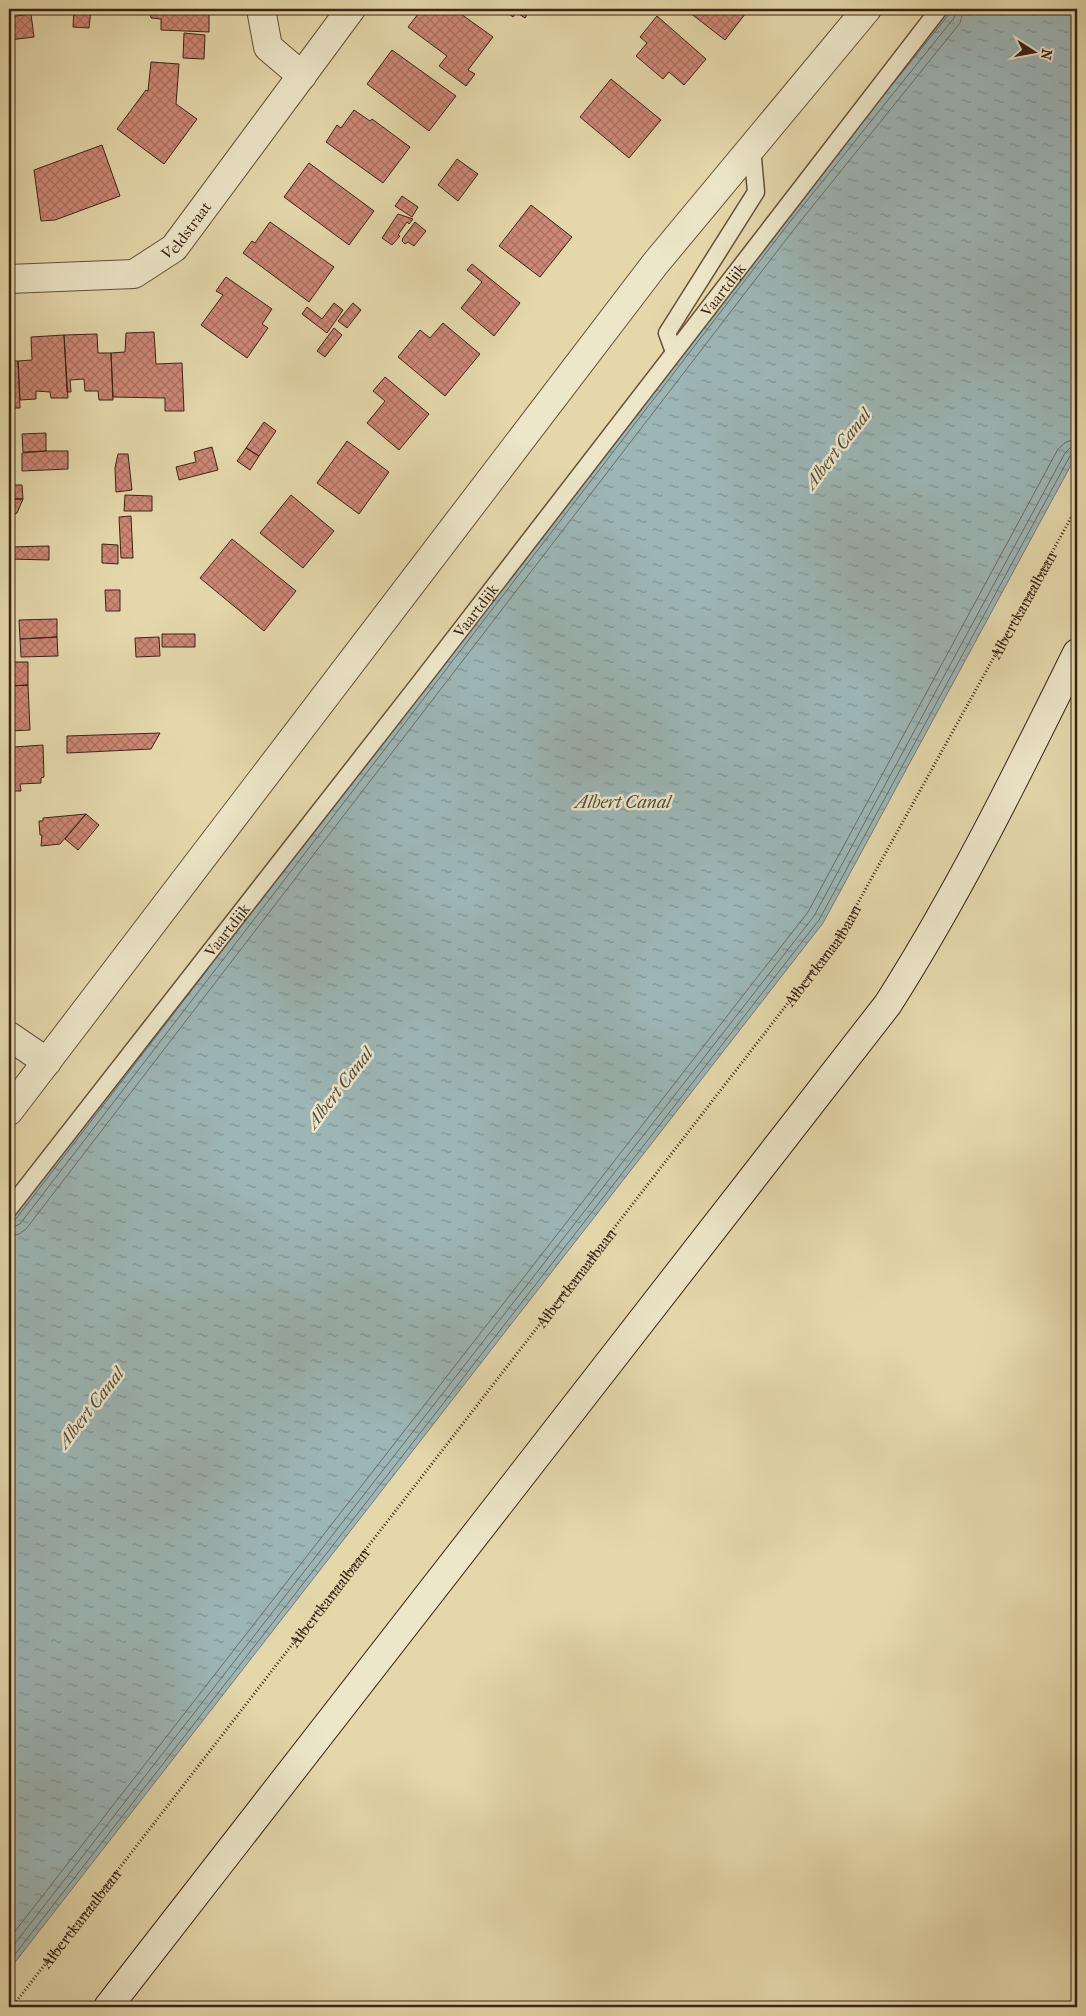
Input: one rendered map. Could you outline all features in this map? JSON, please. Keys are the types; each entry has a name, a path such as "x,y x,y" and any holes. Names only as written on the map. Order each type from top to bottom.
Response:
{"street":[{"path":"261,9 268,46 302,76"},
{"name":"Veldstraat","path":"9,279 134,274 174,248 351,9"},
{"path":"9,1110 655,264 867,9"},
{"path":"108,2007 888,1004 929,940 966,874 1077,653"},
{"path":"9,1036 47,1062"}],"lane":[{"name":"Vaartdijk","path":"9,1209 427,674 939,9"},
{"path":"674,352 667,333 756,192 752,146"}],"path":[{"name":"Albertkanaalbaan","path":"12,2007 839,936 1077,507"}],"water":[{"name":"Albert Canal","path":"947,9 1077,9 1077,454 823,923 9,1970 9,1220 781,216"}],"building":[{"path":"74,9 91,9 89,28 73,27"},
{"path":"140,9 209,9 209,32 161,30 161,19 151,18 150,12 140,11"},
{"path":"422,9 454,9 493,37 468,70 475,74 466,86 439,66 447,56 408,27"},
{"path":"502,9 531,9 525,18 516,12 513,17"},
{"path":"685,9 749,9 725,40"},
{"path":"31,14 34,37 9,40 9,17"},
{"path":"657,16 706,59 684,85 669,72 663,79 636,56 647,43 640,37"},
{"path":"184,33 205,35 204,59 183,58"},
{"path":"392,50 456,96 429,131 367,84"},
{"path":"151,62 179,64 176,104 197,119 164,164 117,129 146,90 148,91"},
{"path":"611,79 661,120 629,158 580,117"},
{"path":"354,110 370,121 372,119 410,147 383,183 326,142 337,125 341,128"},
{"path":"102,145 120,196 55,220 41,221 34,170"},
{"path":"457,159 478,174 458,201 438,185"},
{"path":"309,163 374,211 349,245 284,197"},
{"path":"402,196 418,207 412,217 395,206"},
{"path":"531,205 572,237 540,277 499,246"},
{"path":"398,214 413,219 409,224 407,222 398,235 400,236 392,245 382,238"},
{"path":"270,222 334,267 309,302 243,253 252,241 255,243"},
{"path":"415,222 426,231 414,246 408,242 405,244 402,241 403,238"},
{"path":"472,264 520,303 494,336 461,308 482,282 467,270"},
{"path":"226,277 272,309 262,324 268,328 247,358 201,325 223,295 216,291"},
{"path":"334,303 343,310 327,333 302,314 307,307 322,319"},
{"path":"353,303 361,310 347,328 338,321"},
{"path":"443,323 480,354 445,396 398,357 420,330 430,338"},
{"path":"334,328 342,335 325,357 317,351"},
{"path":"154,332 156,364 182,363 184,411 165,411 165,398 113,397 111,353 125,352 126,333"},
{"path":"97,334 98,353 111,353 113,400 99,400 98,391 85,391 84,379 70,380 71,392 67,392 64,335"},
{"path":"64,335 68,398 51,398 50,392 36,391 36,399 20,400 18,361 32,360 31,337"},
{"path":"9,361 18,361 20,408 9,408"},
{"path":"385,377 429,414 399,450 367,423 385,401 373,391"},
{"path":"264,422 276,431 259,456 246,448"},
{"path":"46,433 46,451 23,452 22,434"},
{"path":"347,441 389,472 359,514 317,483"},
{"path":"212,447 218,470 179,480 176,467 196,462 194,452"},
{"path":"246,448 259,456 250,470 237,461"},
{"path":"68,451 68,469 22,471 22,453"},
{"path":"118,454 128,454 132,490 116,492 115,468"},
{"path":"9,485 22,485 23,499 9,499"},
{"path":"125,495 152,496 152,511 124,511"},
{"path":"291,495 334,531 303,568 260,533"},
{"path":"9,499 23,499 17,513 10,517"},
{"path":"131,516 133,558 121,558 119,517"},
{"path":"232,539 296,591 264,631 200,578"},
{"path":"102,544 118,545 118,564 102,563"},
{"path":"49,546 49,560 9,559 9,547"},
{"path":"105,590 120,590 120,611 106,611"},
{"path":"57,619 57,637 20,639 19,620"},
{"path":"162,634 195,634 195,647 162,647"},
{"path":"57,637 58,656 21,657 20,639"},
{"path":"159,637 160,656 136,657 135,638"},
{"path":"9,662 28,662 28,685 9,686"},
{"path":"28,685 30,730 9,731 9,686"},
{"path":"160,733 151,749 67,753 67,736"},
{"path":"43,745 44,777 41,778 41,783 20,784 21,791 9,791 9,750 14,750 14,747"},
{"path":"86,814 60,844 41,846 42,835 40,835 39,821 43,821 43,818"},
{"path":"86,814 99,825 78,850 65,839"}]}
